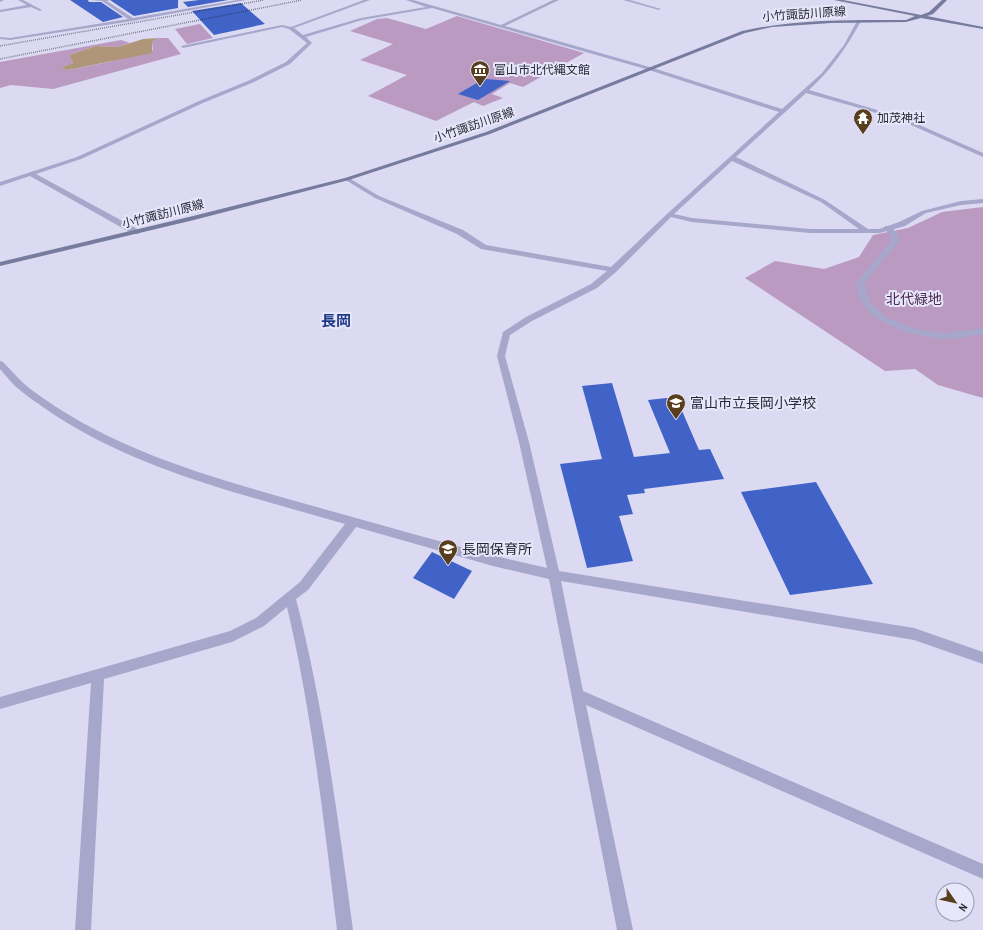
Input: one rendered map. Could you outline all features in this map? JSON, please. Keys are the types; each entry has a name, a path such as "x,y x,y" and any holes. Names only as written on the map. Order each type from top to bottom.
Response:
{"main road":[{"path":"836,0 983,28"},
{"name":"小竹諏訪川原線","path":"0,264 284,196 347,178 488,133 744,32 772,26 906,21 931,13 945,0"}],"street":[{"path":"20,0 40,10"},
{"path":"91,0 106,0 132,20"},
{"path":"0,38 10,39 132,20 244,0"},
{"path":"291,28 368,0"},
{"path":"408,0 651,69 782,111"},
{"path":"502,26 557,0"},
{"path":"625,0 636,1 659,9"},
{"path":"0,11 31,6"},
{"path":"302,37 361,19 433,7"},
{"path":"625,930 554,575 526,449 501,356 506,334 529,319 594,286 613,270 669,215 782,111 806,92 833,64 859,22"},
{"path":"0,184 79,158 201,102 252,81 288,64 310,43 291,28 282,26 183,47"},
{"path":"806,92 872,110 913,124 983,155"},
{"path":"732,158 823,201 865,230"},
{"path":"30,174 136,232"},
{"path":"347,178 377,196 460,232 484,248 613,270"},
{"path":"669,215 692,220 810,231 880,231 902,224 924,212 961,203 983,201"},
{"path":"888,228 894,235 895,242 860,283 867,305 883,318 907,329 929,335 948,336 983,331"},
{"path":"0,364 24,389 71,422 97,436 147,458 221,484 493,561 554,575 914,634 983,658"},
{"path":"0,703 232,636 260,622 304,586 353,522"},
{"path":"290,597 297,624 319,739 345,930"},
{"path":"83,930 98,674"},
{"path":"578,695 983,872"}],"green space":[{"path":"457,16 584,53 523,87 510,83 492,94 503,98 483,106 474,102 436,121 368,96 407,75 360,60 393,44 350,31 377,19 387,18 426,29"},
{"path":"200,24 213,38 187,44 175,29"},
{"path":"158,38 168,38 181,54 53,89 11,85 0,88 0,62 121,40 130,43 118,47 96,46 69,55 73,63 62,68 68,70 109,62 153,50 152,42"},
{"name":"北代緑地","path":"983,207 983,398 938,385 915,369 885,371 745,278 775,261 824,269 859,257 873,235 908,228 942,212"}],"shaded area":[{"path":"158,38 152,42 152,53 68,70 61,68 73,63 69,55 96,46 118,47 143,39"}],"building":[{"path":"70,0 101,2 123,17 103,22"},
{"path":"110,0 178,0 178,8 134,16"},
{"path":"199,0 228,0 188,7 183,2"},
{"path":"241,3 265,24 214,35 192,11"},
{"name":"富山市北代縄文館","path":"482,80 510,81 478,100 458,94"},
{"path":"612,383 634,457 670,453 648,400 676,397 699,450 710,449 724,479 644,489 645,493 627,495 633,514 619,516 633,561 587,568 560,464 602,459 582,386"},
{"path":"816,482 873,584 790,595 741,492"},
{"path":"432,552 472,571 454,599 413,578"}],"railway":[{"path":"0,46 264,0"},
{"path":"0,59 302,0"}],"place":[{"name":"富山市北代縄文館","path":"480,87"},
{"name":"加茂神社","path":"863,135"},
{"name":"富山市立長岡小学校","path":"676,420"},
{"name":"長岡保育所","path":"448,566"}],"district":[{"name":"長岡","path":"336,321"}]}
